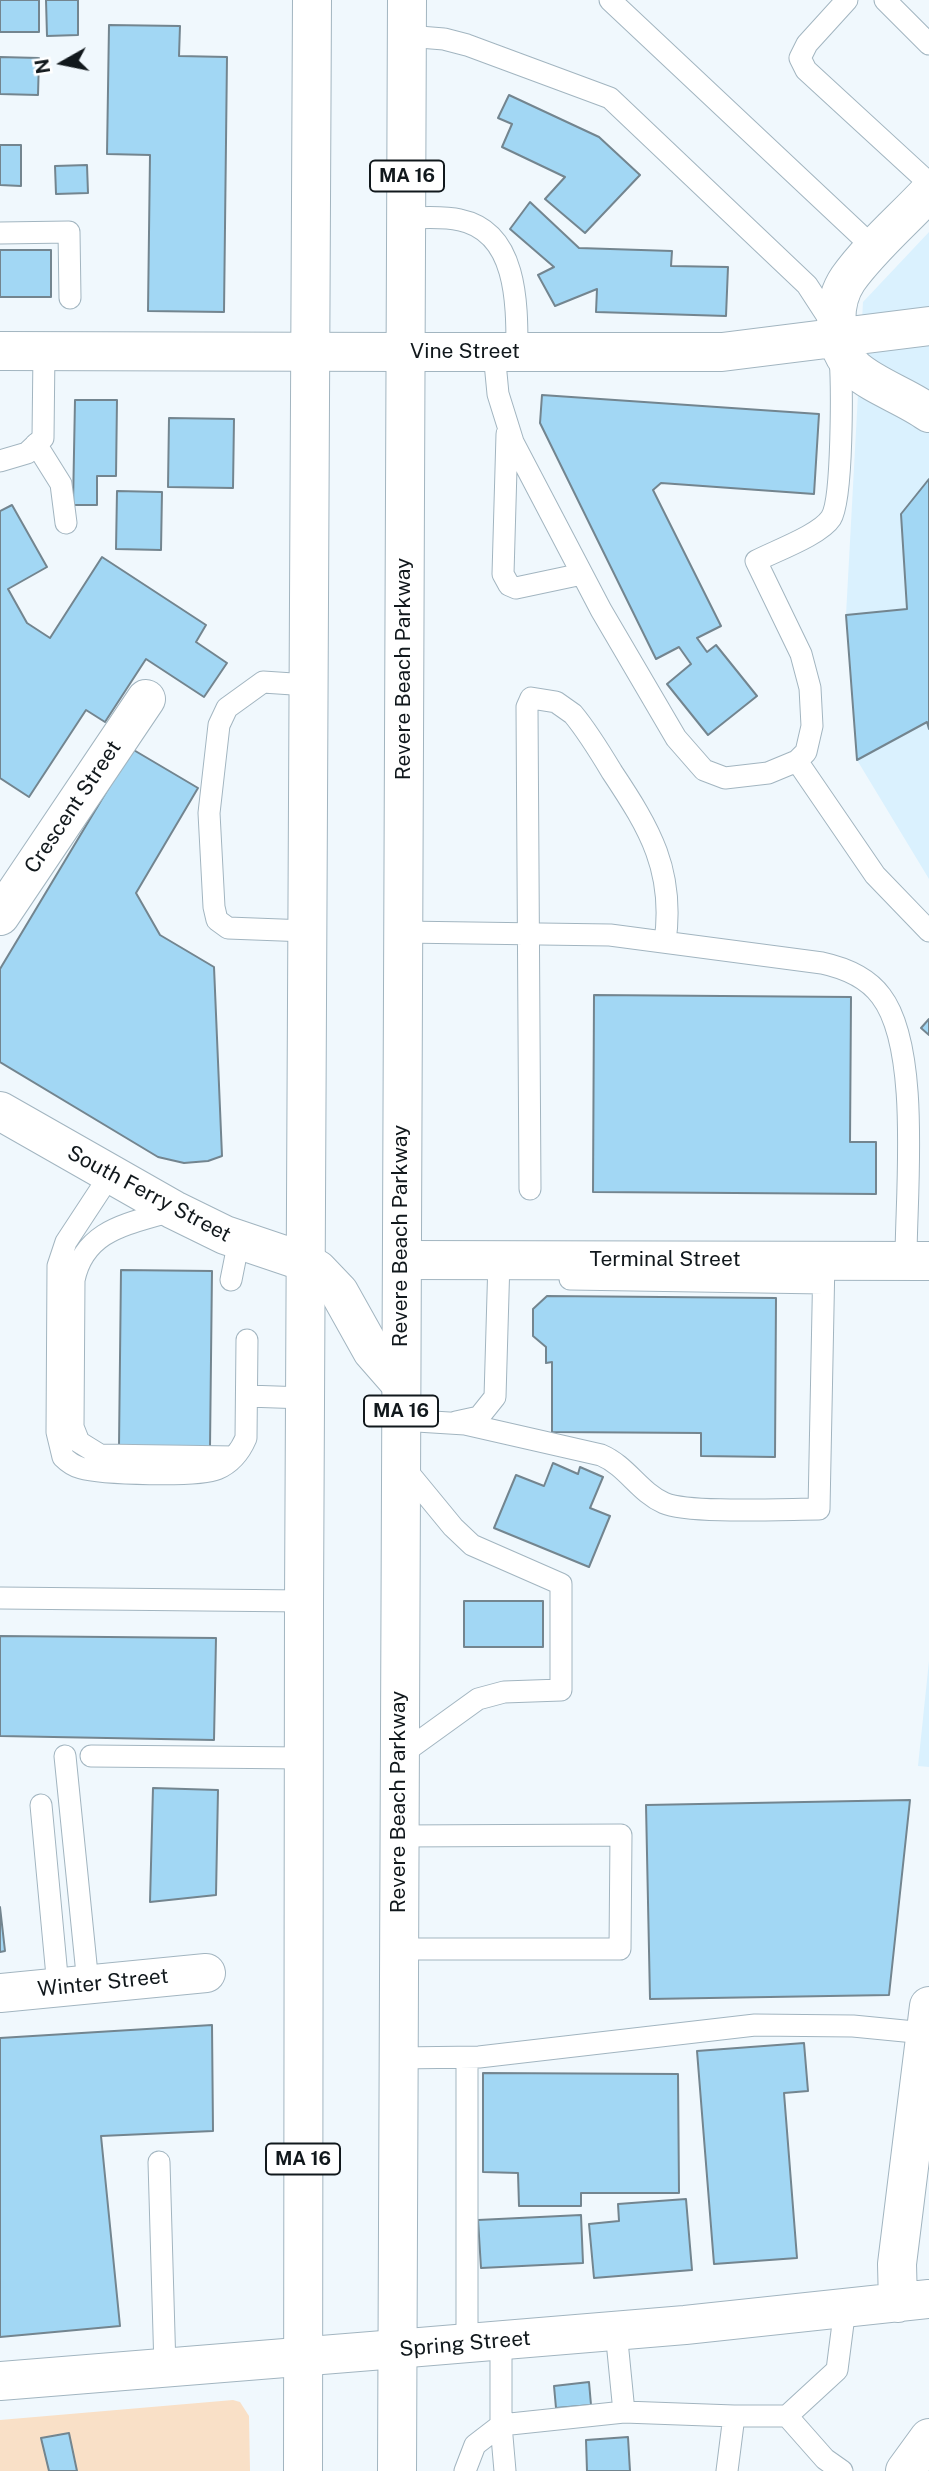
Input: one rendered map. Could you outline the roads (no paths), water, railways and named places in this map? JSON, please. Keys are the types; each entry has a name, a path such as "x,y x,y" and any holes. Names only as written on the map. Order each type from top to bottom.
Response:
{"main road":[{"name":"MA 16","path":"303,2471 305,1262 313,0"},
{"name":"Revere Beach Parkway","path":"397,2471 407,18"},
{"path":"929,192 847,280 837,313 842,351 856,370 929,413"},
{"name":"Vine Street","path":"0,351 722,352 929,326"},
{"name":"Crescent Street","path":"0,916 146,699"},
{"name":"South Ferry Street","path":"0,1111 174,1210 239,1240 305,1262"},
{"name":"Terminal Street","path":"402,1261 499,1260 823,1271 917,1260"},
{"path":"305,1262 334,1286 401,1402"},
{"name":"Winter Street","path":"0,1993 206,1973"},
{"path":"913,2301 897,2264 928,2018"},
{"name":"Spring Street","path":"0,2381 484,2342 913,2301"},
{"path":"905,2471 929,2438"}],"lane":[{"path":"610,0 875,250"},
{"path":"847,0 807,44 800,58 806,70 929,183"},
{"path":"886,0 929,44"},
{"path":"406,218 459,220 485,230 507,264 515,294 505,352 496,380 507,425 582,574 646,691 696,764 713,776 739,778 768,773 797,761 806,752 812,726 808,680 801,653 757,561 814,532 831,518 834,509 842,392 839,338 826,310 807,285 610,98 444,39 407,18"},
{"path":"0,233 69,232 70,298"},
{"path":"0,461 27,453 43,438 44,351"},
{"path":"507,425 503,574 509,585 516,588 582,574"},
{"path":"36,444 61,484 66,523"},
{"path":"307,931 228,928 217,920 209,813 219,725 227,708 263,682 308,685"},
{"path":"530,1189 527,707 531,698 556,702 573,714 649,829 666,884 668,904 665,942"},
{"path":"797,761 875,875 929,931"},
{"path":"403,932 610,935 840,967 869,983 882,997 897,1030 906,1067 917,1260"},
{"path":"110,1175 61,1253 57,1292 57,1432 63,1457 80,1468 93,1471 188,1473 217,1469 234,1457 246,1438 247,1340"},
{"path":"174,1210 105,1234 89,1245 79,1261 74,1280 73,1427 79,1442 100,1455 234,1457"},
{"path":"231,1280 239,1240"},
{"path":"452,1423 478,1417 495,1397 499,1260"},
{"path":"401,1402 452,1423 601,1455 616,1461 645,1491 667,1505 819,1509 823,1271"},
{"path":"247,1396 305,1398"},
{"path":"399,1756 478,1699 504,1692 561,1690 561,1584 472,1545 453,1527 400,1463"},
{"path":"0,1598 304,1601"},
{"path":"65,1756 73,1986"},
{"path":"91,1756 303,1758"},
{"path":"41,1805 73,1986"},
{"path":"398,1836 621,1835 620,1949 398,1949"},
{"path":"397,2058 467,2058 755,2025 853,2026 928,2018"},
{"path":"467,2058 484,2342 500,2425 505,2471"},
{"path":"159,2162 165,2368"},
{"path":"465,2471 475,2445 500,2425 624,2412 787,2416 838,2370 845,2308"},
{"path":"616,2330 624,2412"},
{"path":"727,2471 734,2416"},
{"path":"787,2416 825,2459 842,2471"}]}
